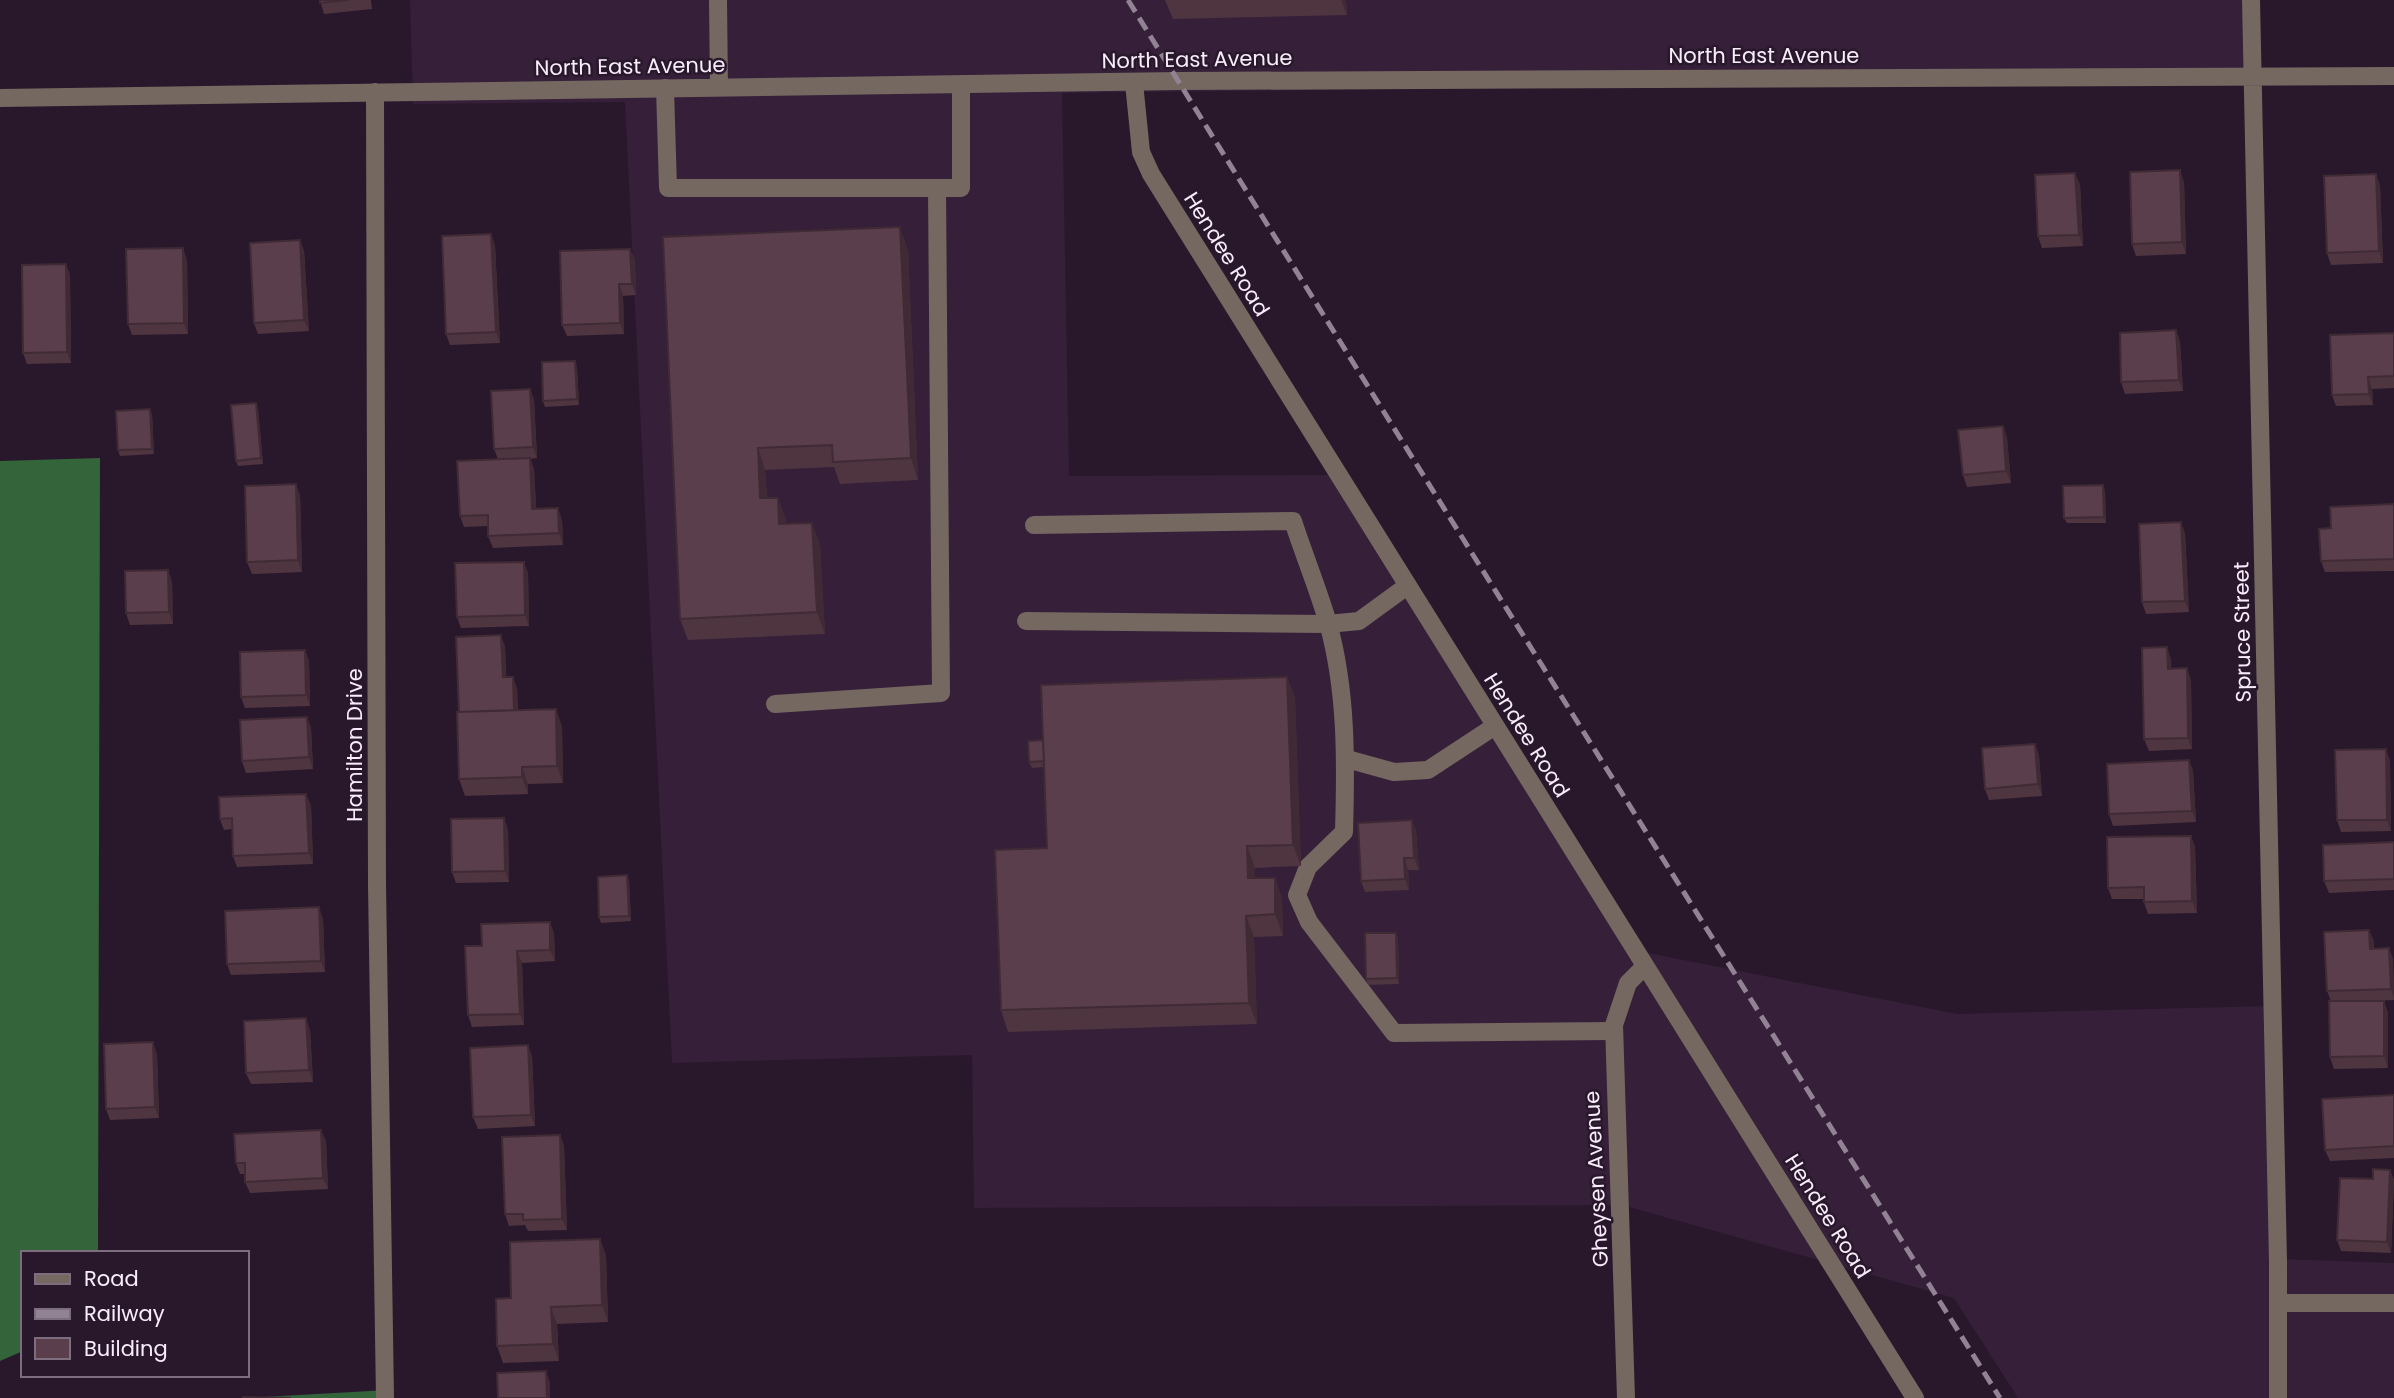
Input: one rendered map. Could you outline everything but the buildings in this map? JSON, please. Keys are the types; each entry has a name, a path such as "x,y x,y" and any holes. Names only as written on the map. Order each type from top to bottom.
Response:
{"street":[{"path":"718,0 719,87"},
{"name":"Spruce Street","path":"2251,0 2278,1262 2278,1398"},
{"name":"North East Avenue","path":"0,99 1134,83 2394,76"},
{"name":"Hendee Road","path":"1134,83 1141,152 1151,174 1915,1398"},
{"path":"665,88 668,188 961,188 961,85"},
{"name":"Hamilton Drive","path":"375,92 377,885 385,1398"},
{"path":"775,704 941,693 937,188"},
{"path":"1034,525 1293,521 1328,624 1339,680 1347,759 1344,832 1308,867 1297,895 1309,922 1395,1033 1613,1031"},
{"path":"1026,621 1328,624 1359,621 1407,586"},
{"path":"1347,759 1394,772 1428,770 1495,726"},
{"name":"Gheysen Avenue","path":"1626,1398 1613,1031 1620,998 1628,983 1644,967"},
{"path":"2278,1303 2394,1303"}],"shaded area":[{"path":"410,0 2245,0 2247,79 1062,93 1069,476 1344,475 1643,952 1957,1014 2267,1006 2275,1259 2394,1263 2394,1398 2018,1398 1954,1298 1622,1205 974,1208 972,1055 672,1063 625,102 413,104"}],"green space":[{"path":"100,458 98,1251 21,1251 21,1352 0,1361 0,461"},
{"path":"388,1390 388,1398 246,1398"}],"railway":[{"path":"1128,0 2000,1398"}]}
